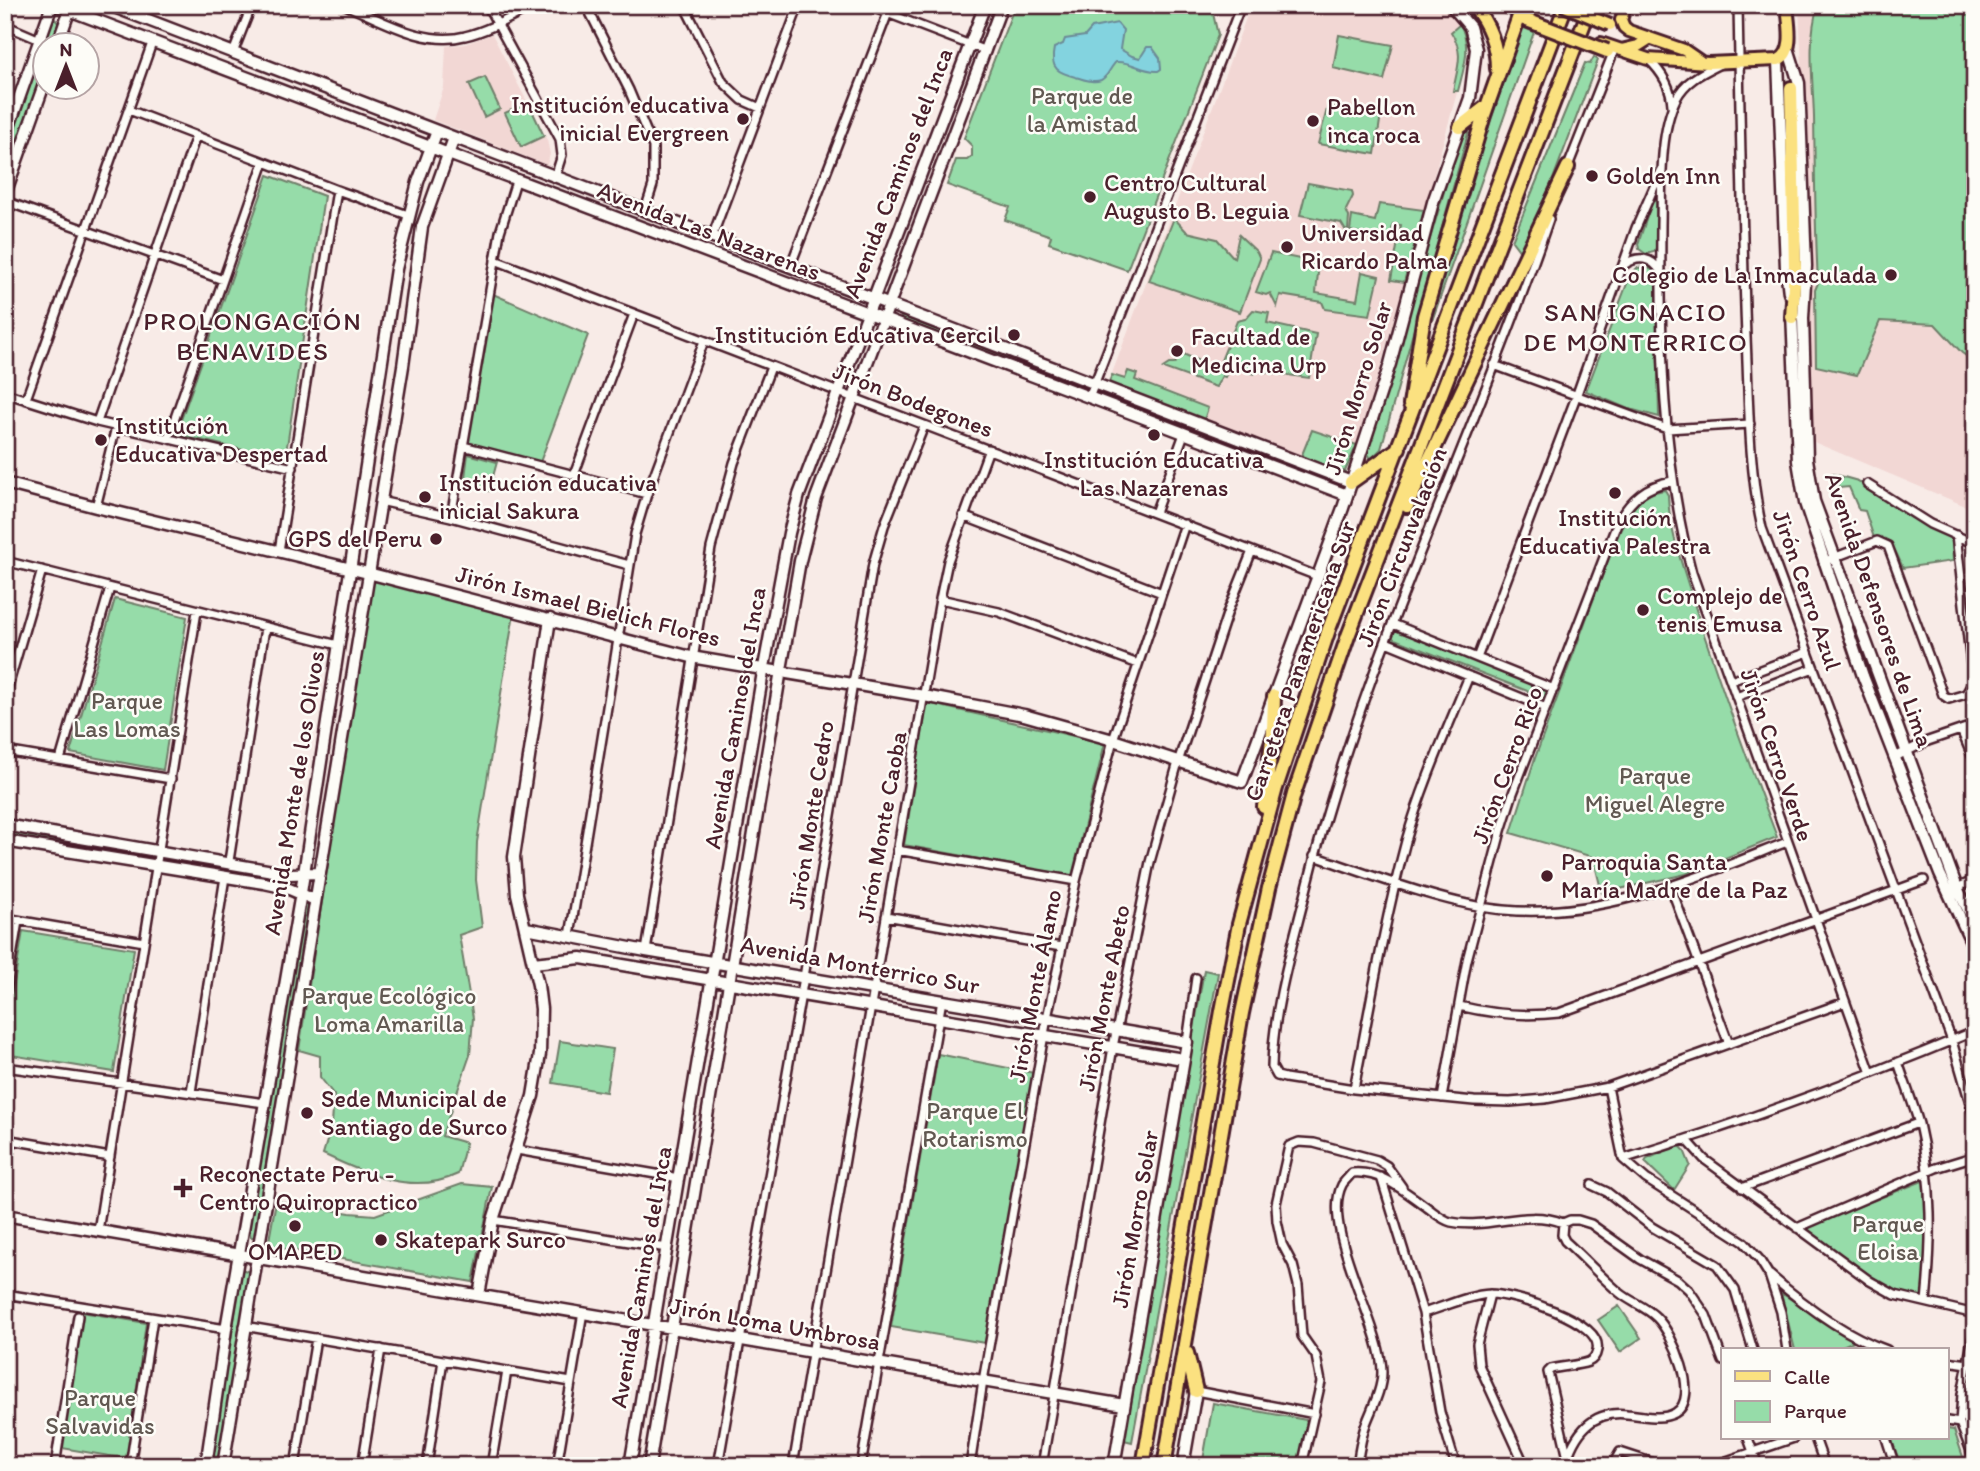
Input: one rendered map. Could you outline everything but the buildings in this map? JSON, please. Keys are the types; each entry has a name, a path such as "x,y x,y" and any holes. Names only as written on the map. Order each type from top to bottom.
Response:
{"highway":[{"path":"1473,5 1490,29 1497,59 1496,76"},
{"name":"Carretera Panamericana Sur","path":"1143,1466 1222,1011 1260,843 1292,735 1329,629 1564,5"},
{"name":"Carretera Panamericana Sur","path":"1164,1466 1242,1013 1269,888 1311,742 1348,636 1591,5"},
{"path":"1406,430 1424,316 1496,76 1523,14 1611,49"},
{"path":"1791,88 1795,268 1793,317"},
{"path":"1460,127 1487,106"},
{"path":"1379,559 1426,469 1568,167"},
{"path":"1351,482 1399,448"},
{"path":"1260,843 1272,740 1274,696"},
{"path":"1185,1346 1196,1391"}],"main road":[{"path":"1503,5 1523,14"},
{"path":"1564,5 1616,23 1629,32 1684,50 1702,62"},
{"path":"1616,23 1626,5"},
{"name":"Avenida Defensores de Lima","path":"1787,5 1789,51"},
{"path":"1611,49 1638,46 1649,38"},
{"path":"1611,49 1648,59 1702,62 1778,60 1789,51"}],"street":[{"name":"Avenida Las Nazarenas","path":"54,5 71,8 152,43 1346,495"},
{"path":"43,32 54,5"},
{"name":"Avenida Las Nazarenas","path":"109,5 1351,482"},
{"path":"233,53 252,5"},
{"path":"345,5 413,32 440,39 465,37 536,5"},
{"path":"487,5 560,139 562,155 555,177"},
{"path":"586,5 629,90 653,146 653,185 645,210"},
{"path":"684,5 723,82 742,100 761,108"},
{"path":"712,237 799,5"},
{"path":"866,5 889,9 986,51"},
{"name":"Avenida Caminos del Inca","path":"631,1466 789,533 799,495 985,5"},
{"name":"Avenida Caminos del Inca","path":"649,1466 781,672 807,531 816,498 1002,5"},
{"path":"1089,398 1241,5"},
{"name":"Jirón Morro Solar","path":"1242,782 1351,482 1390,365 1433,202 1470,98 1476,49 1470,27 1451,5"},
{"name":"Jirón Cerro Azul","path":"1738,5 1750,424 1754,482 1762,528 1952,1041 1975,1120"},
{"path":"62,32 71,8"},
{"path":"790,267 889,9"},
{"path":"5,25 32,37"},
{"path":"26,400 152,43"},
{"name":"Jirón Circunvalación","path":"1354,1088 1285,1078 1275,1073 1272,1067 1283,986 1314,856 1354,727 1494,365 1611,49"},
{"name":"Avenida Defensores de Lima","path":"1789,51 1799,83 1806,266 1802,318 1807,459 1814,501 1956,888 1975,923"},
{"name":"Jirón Cerro Verde","path":"1648,59 1664,76 1672,109"},
{"name":"Avenida Defensores de Lima","path":"1778,60 1786,268 1793,317 1798,461 1805,503 1823,562 1895,757 1940,874 1975,950"},
{"path":"5,138 32,62"},
{"name":"Jirón Cerro Verde","path":"1724,62 1692,80 1676,98 1662,167 1661,273 1667,429 1672,481 1692,573 1871,1073"},
{"path":"5,194 38,102"},
{"path":"129,110 408,215"},
{"name":"Avenida Monte de los Olivos","path":"206,1466 226,1329 301,893 396,269 408,215 437,131"},
{"path":"97,422 196,136"},
{"name":"Avenida Monte de los Olivos","path":"223,1466 403,366 422,227 446,154 454,138"},
{"path":"168,438 264,162"},
{"path":"1477,658 1662,167"},
{"path":"451,517 500,232 516,181"},
{"path":"279,551 337,190"},
{"path":"5,201 223,280"},
{"path":"1623,266 1636,258 1646,259 1655,264 1661,273"},
{"name":"Jirón Bodegones","path":"495,260 1317,576"},
{"path":"574,475 634,314"},
{"path":"570,936 635,534 705,341"},
{"path":"1494,365 1667,429 1750,424"},
{"path":"646,951 691,657 720,507 771,367"},
{"path":"5,393 116,427 293,468"},
{"name":"Jirón Monte Cedro","path":"718,1466 873,564 884,526 924,426"},
{"path":"96,507 116,427"},
{"path":"1155,513 1184,434"},
{"path":"463,446 648,494"},
{"name":"Jirón Monte Caoba","path":"793,1466 940,599 948,561 989,449"},
{"name":"Jirón Cerro Rico","path":"1442,1098 1480,907 1513,793 1618,521 1628,505 1646,489 1672,481"},
{"name":"Jirón Ismael Bielich Flores","path":"5,483 691,657 1024,715 1113,740 1242,782"},
{"path":"1867,484 1930,524 1975,544"},
{"path":"380,501 451,517 629,565"},
{"path":"963,516 1162,593"},
{"name":"Jirón Monte Álamo","path":"970,1466 1047,1018 1076,880 1113,740 1185,524"},
{"path":"1823,562 1877,541 1888,545 1942,695 1949,699 1966,694 1973,682 1956,536"},
{"name":"Jirón Monte Abeto","path":"1042,1466 1116,1030 1150,862 1178,762 1228,611 1252,551"},
{"path":"5,561 338,645"},
{"path":"5,697 42,570"},
{"path":"60,760 110,588"},
{"path":"940,599 999,612 1138,664"},
{"path":"98,1231 197,611"},
{"path":"479,1295 493,1220 517,1150 538,1075 541,1009 517,894 514,857 550,620"},
{"path":"1393,624 1554,689"},
{"path":"229,862 265,628"},
{"path":"1386,642 1546,708"},
{"path":"1731,681 1808,652"},
{"path":"1736,697 1814,668"},
{"path":"1469,676 1407,839 1354,1088 1510,1102 1545,1099 1608,1087 1845,1002"},
{"path":"1895,757 1928,741 1975,725"},
{"path":"1961,730 1975,763"},
{"path":"5,751 171,779"},
{"path":"5,825 303,875 318,873"},
{"path":"5,841 287,888 315,900"},
{"path":"1314,856 1480,907 1524,910 1578,908 1671,888 1787,842"},
{"path":"897,850 1076,880"},
{"path":"191,1092 225,877"},
{"path":"1459,1006 1521,1015 1559,1013 1924,880"},
{"path":"1956,888 1975,880"},
{"path":"1671,888 1729,1044"},
{"path":"886,916 1061,947"},
{"path":"5,918 144,943"},
{"path":"5,999 18,920"},
{"name":"Avenida Monterrico Sur","path":"526,928 646,951 1187,1042"},
{"name":"Avenida Monterrico Sur","path":"533,963 581,958 1183,1059"},
{"name":"Jirón Morro Solar","path":"1114,1466 1196,978"},
{"path":"861,1466 942,1000"},
{"path":"1623,1159 1687,1140 1871,1073 1975,1031"},
{"path":"1898,1062 1918,1123 1928,1173 1931,1242 1926,1302"},
{"path":"5,1067 265,1103"},
{"path":"1608,1087 1623,1159 1646,1179 1744,1242 1769,1275 1817,1312 1881,1348"},
{"path":"1742,1188 1918,1123"},
{"path":"5,1139 110,1157"},
{"path":"1687,1140 1704,1159 1870,1281 1895,1295 1975,1314"},
{"path":"1302,1466 1321,1382 1317,1356 1302,1336 1298,1285 1293,1265 1282,1244 1277,1221 1276,1204 1289,1146 1299,1142 1314,1143 1377,1160 1387,1167 1407,1193"},
{"path":"517,1150 679,1178"},
{"path":"1797,1228 1936,1168 1975,1156"},
{"path":"1357,1466 1362,1436 1382,1373 1372,1330 1346,1251 1338,1213 1338,1198 1342,1185 1352,1173 1364,1171 1381,1176 1450,1222 1480,1224 1531,1216 1551,1218 1563,1223 1578,1220 1591,1224 1640,1259 1678,1280 1689,1290 1706,1315 1721,1356"},
{"path":"1381,1176 1423,1313 1440,1412 1456,1466"},
{"path":"1592,1185 1607,1192 1652,1227 1717,1265 1735,1290 1753,1348"},
{"name":"Jirón Loma Umbrosa","path":"5,1215 1124,1405"},
{"path":"493,1220 667,1248"},
{"path":"1563,1223 1562,1235 1565,1241 1621,1294 1655,1316 1666,1329 1682,1369 1687,1391 1685,1403 1676,1412 1661,1417 1626,1413 1594,1418 1580,1429 1565,1466"},
{"path":"1769,1275 1781,1312 1787,1348"},
{"path":"1423,1313 1490,1294 1521,1300 1568,1317 1594,1334 1597,1339 1597,1352 1589,1362 1551,1368 1548,1372 1567,1456"},
{"path":"1490,1294 1477,1344 1479,1365 1525,1466"},
{"path":"5,1318 7,1295 226,1329"},
{"path":"557,1466 583,1312"},
{"path":"55,1466 78,1316"},
{"path":"130,1466 153,1318"},
{"path":"1975,1325 1971,1364 1962,1394 1959,1423 1975,1461"},
{"path":"244,1326 571,1382"},
{"path":"295,1466 316,1338"},
{"path":"1868,1348 1875,1346"},
{"path":"362,1466 381,1349"},
{"path":"427,1466 443,1360"},
{"path":"1948,1360 1971,1364"},
{"path":"491,1466 507,1371"},
{"path":"1184,1466 1196,1391 1315,1413"},
{"path":"1948,1421 1959,1423"},
{"path":"1749,1440 1758,1466"},
{"path":"1713,1466 1788,1440"},
{"path":"1816,1440 1825,1466"},
{"path":"1887,1440 1895,1466"},
{"path":"1612,1466 1618,1454 1623,1452 1663,1466"}],"shaded area":[{"name":"Universidad Ricardo Palma","path":"1251,5 1434,5 1446,10 1460,24 1467,40 1465,64 1375,387 1357,445 1345,471 1340,472 1108,384"},
{"name":"Colegio de La Inmaculada","path":"1799,5 1975,5 1975,510 1809,440 1804,110"},
{"path":"492,34 547,140 550,154 547,165 433,120 444,87 446,46 465,44"}],"green space":[{"name":"Parque de la Amistad","path":"1015,5 1211,5 1218,35 1127,270 1049,243 1051,236 1005,220 1010,207 947,185 956,160 967,160 972,156 972,146 964,138"},
{"name":"Colegio de La Inmaculada","path":"1818,5 1975,5 1975,362 1962,353 1935,324 1880,321 1857,375 1816,366 1815,290 1818,283 1812,61"},
{"path":"54,18 60,25 58,32 47,32 51,19"},
{"path":"1460,24 1466,41 1466,57 1458,91 1453,91 1459,54 1451,32"},
{"path":"1522,27 1534,32 1433,318 1431,313"},
{"path":"1339,35 1393,45 1384,80 1333,68"},
{"path":"1594,57 1598,60 1553,179 1521,253 1512,241 1585,63 1590,64"},
{"path":"32,74 32,102 5,178 5,153"},
{"path":"485,77 500,109 484,117 469,84"},
{"path":"528,102 544,136 521,147 505,113"},
{"path":"1328,105 1381,114 1375,154 1318,144"},
{"path":"1470,126 1381,449 1371,459 1367,452 1459,141"},
{"path":"268,175 324,196 285,460 176,434"},
{"path":"1308,183 1352,191 1353,196 1346,210 1349,217 1348,230 1346,231 1341,223 1300,215"},
{"path":"1656,190 1657,246 1654,252 1646,254 1639,249 1638,244"},
{"path":"1379,204 1424,210 1404,282 1391,280 1401,225 1393,224 1391,239 1350,231 1352,216 1375,221"},
{"path":"1174,218 1187,232 1217,239 1234,258 1239,235 1257,252 1260,259 1240,312 1149,281"},
{"path":"1271,253 1319,263 1316,293 1357,300 1362,272 1379,276 1370,315 1325,309 1322,302 1280,295 1277,307 1270,293 1266,295 1256,292"},
{"path":"1646,267 1653,270 1656,276 1659,417 1626,408 1586,391 1630,276 1637,268"},
{"path":"493,294 588,335 540,462 467,443"},
{"path":"1253,310 1269,313 1267,323 1316,334 1309,378 1258,371 1254,374 1220,363 1237,321 1245,319"},
{"path":"902,316 1086,386 1084,392 899,321"},
{"path":"1181,353 1219,370 1228,370 1225,377 1222,376 1216,387 1163,368 1174,364"},
{"path":"1128,371 1137,374 1135,380 1208,408 1204,420 1108,384 1112,375 1125,379"},
{"path":"1105,392 1343,483 1341,488 1103,397"},
{"path":"1312,430 1357,445 1345,471 1340,472 1301,457"},
{"path":"468,454 497,462 489,491 464,485"},
{"path":"1833,474 1858,481 1916,520 1949,537 1952,542 1953,561 1903,568 1890,544 1874,538 1865,511 1859,510 1849,487 1839,488"},
{"name":"Parque Miguel Alegre","path":"1665,490 1677,548 1703,630 1777,837 1686,874 1602,893 1593,857 1511,833 1535,758 1614,544 1632,509 1646,496"},
{"name":"Parque Ecológico Loma Amarilla","path":"372,577 514,613 477,842 476,880 482,927 459,935 473,1018 470,1055 442,1136 466,1143 458,1174 424,1183 389,1180 355,1169 323,1154 332,1124 334,1095 320,1077 320,1056 299,1050"},
{"name":"Parque Las Lomas","path":"115,599 187,617 163,770 70,753"},
{"path":"1395,630 1548,690 1545,698 1392,638"},
{"path":"927,703 1105,743 1072,876 904,845"},
{"path":"5,828 141,851 139,860 5,837"},
{"path":"163,854 286,875 286,880 160,868"},
{"path":"306,901 309,906 254,1237 251,1237 249,1228"},
{"path":"23,931 134,949 114,1072 5,1054 5,1037"},
{"path":"1204,970 1218,973 1132,1442 1124,1440"},
{"path":"560,1041 613,1049 606,1092 553,1083"},
{"name":"Parque El Rotarismo","path":"938,1054 1034,1073 985,1343 891,1327"},
{"path":"1679,1145 1690,1165 1674,1190 1645,1162"},
{"name":"Parque Eloisa","path":"1925,1180 1929,1219 1923,1297 1895,1292 1802,1229"},
{"path":"462,1184 492,1187 473,1282 268,1246 276,1201 375,1215"},
{"path":"242,1269 249,1272 218,1466 211,1466"},
{"path":"1781,1293 1854,1341 1838,1348 1795,1348"},
{"path":"1619,1306 1641,1338 1620,1352 1598,1320"},
{"name":"Parque Salvavidas","path":"82,1312 146,1323 127,1459 62,1448"},
{"path":"1213,1403 1306,1420 1309,1423 1299,1466 1202,1466"},
{"path":"1948,1429 1954,1430 1966,1466 1901,1466 1892,1440 1948,1440"}],"water":[{"path":"1117,23 1123,30 1120,49 1140,58 1147,47 1152,47 1160,58 1161,69 1152,71 1116,62 1104,78 1093,81 1066,74 1055,66 1054,48 1063,44 1065,39 1085,36 1092,28"}],"place":[{"name":"Institución educativa inicial Evergreen","path":"743,119"},
{"name":"Pabellon inca roca","path":"1313,121"},
{"name":"Golden Inn","path":"1592,176"},
{"name":"Centro Cultural Augusto B. Leguia","path":"1090,197"},
{"name":"Universidad Ricardo Palma","path":"1287,247"},
{"name":"Colegio de La Inmaculada","path":"1891,275"},
{"name":"Institución Educativa Cercil","path":"1014,335"},
{"name":"Facultad de Medicina Urp","path":"1177,351"},
{"name":"Institución Educativa Las Nazarenas","path":"1154,435"},
{"name":"Institución Educativa Despertad","path":"101,440"},
{"name":"Institución Educativa Palestra","path":"1615,493"},
{"name":"Institución educativa inicial Sakura","path":"425,497"},
{"name":"GPS del Peru","path":"436,539"},
{"name":"Complejo de tenis Emusa","path":"1643,610"},
{"name":"Parroquia Santa María Madre de la Paz","path":"1547,876"},
{"name":"Sede Municipal de Santiago de Surco","path":"307,1113"},
{"name":"Reconectate Peru - Centro Quiropractico","path":"183,1188"},
{"name":"OMAPED","path":"295,1226"},
{"name":"Skatepark Surco","path":"381,1240"}],"district":[{"name":"SAN IGNACIO DE MONTERRICO","path":"1636,327"},
{"name":"PROLONGACIÓN BENAVIDES","path":"253,336"}]}
